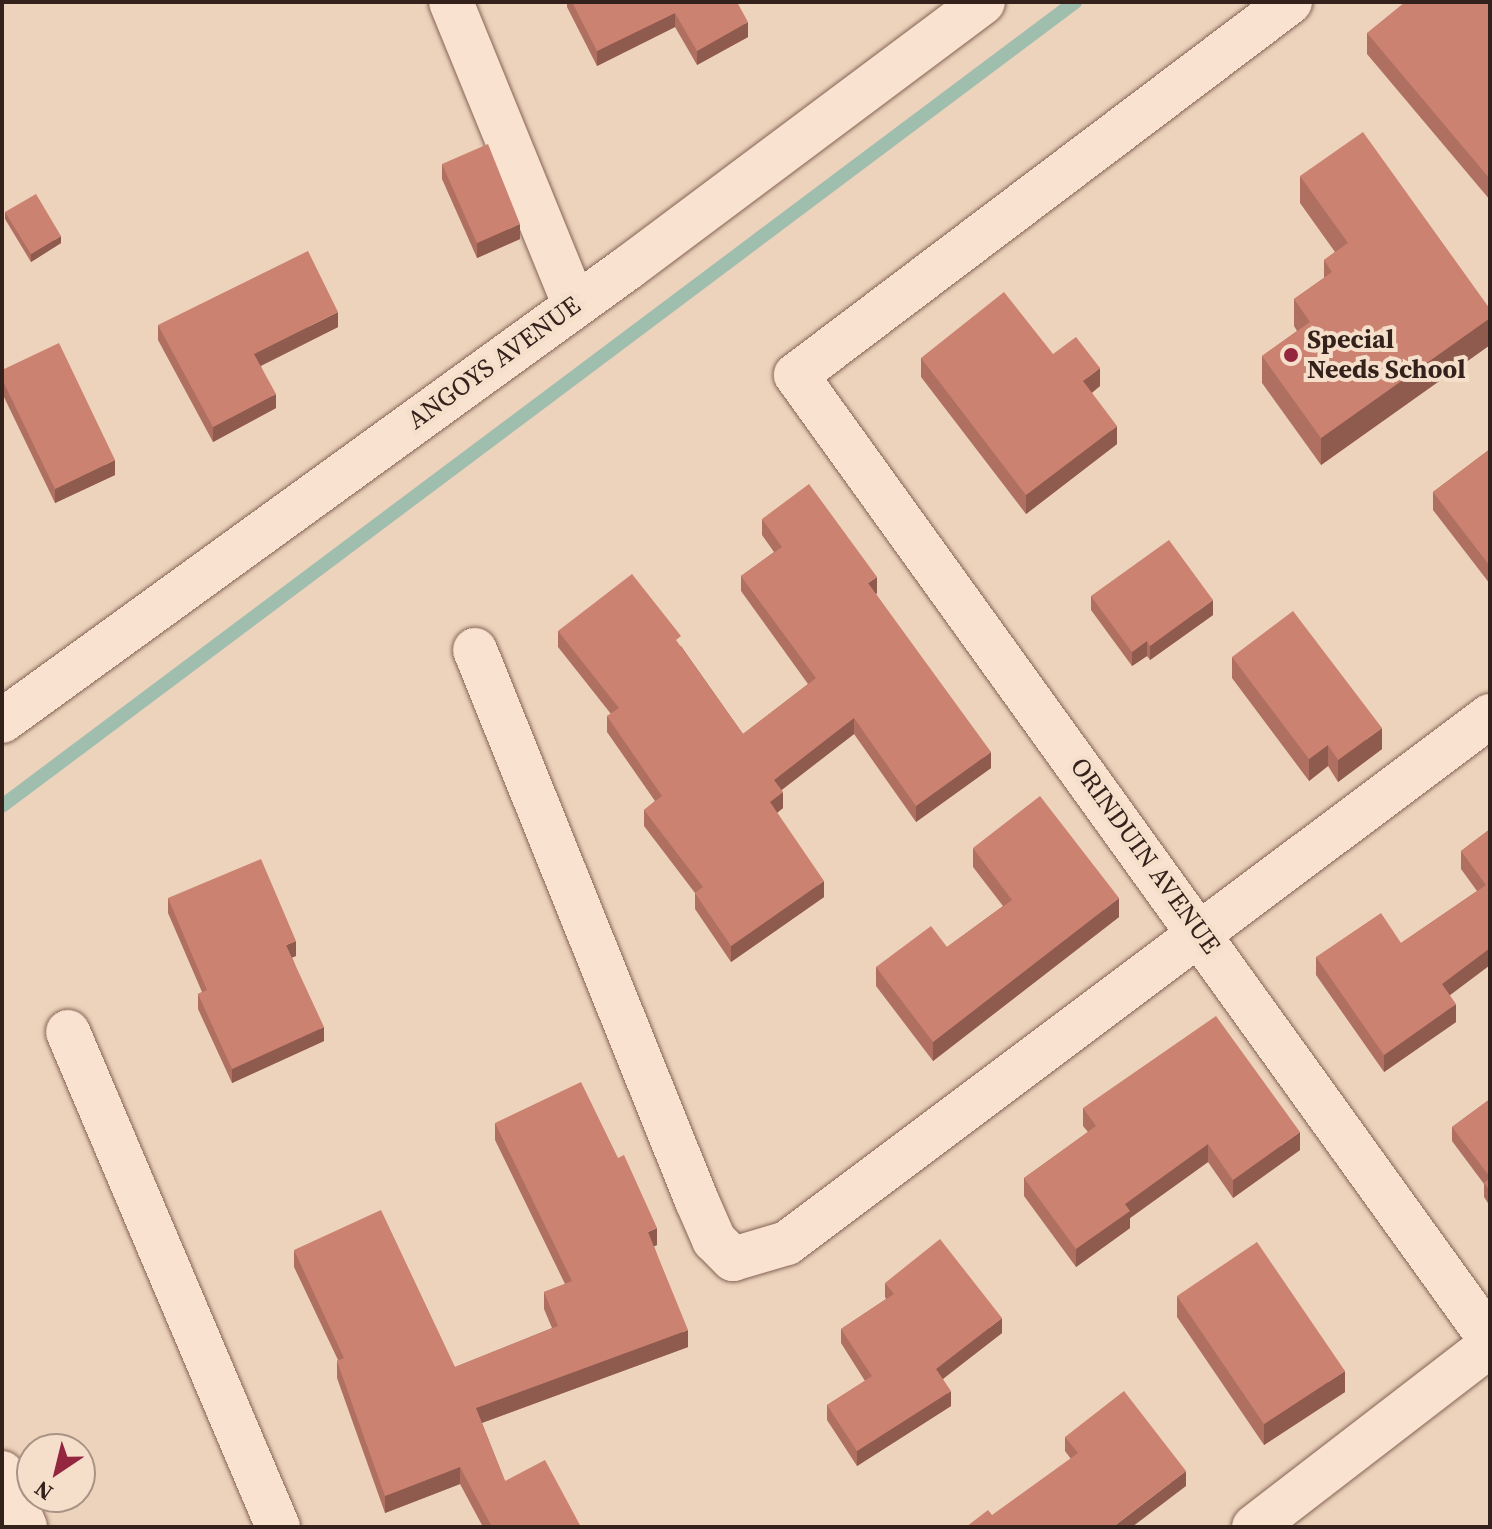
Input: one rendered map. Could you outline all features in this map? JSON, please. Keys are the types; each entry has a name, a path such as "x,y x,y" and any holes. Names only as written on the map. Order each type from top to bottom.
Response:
{"street":[{"path":"451,2 574,304"},
{"name":"ANGOYS AVENUE","path":"2,721 983,2"},
{"name":"ORINDUIN AVENUE","path":"1290,2 796,375 1201,933 1490,1342"},
{"path":"475,650 697,1201 714,1240 733,1259 787,1243 1490,716"},
{"path":"68,1032 278,1527"},
{"path":"1254,1527 1490,1342"},
{"path":"2,1473 25,1527"}],"building":[{"path":"572,2 737,2 748,22 697,51 675,13 597,51"},
{"path":"1405,2 1490,2 1490,179 1367,33"},
{"path":"1363,132 1490,309 1490,318 1321,438 1262,356 1310,322 1294,299 1332,272 1324,260 1348,243 1300,176"},
{"path":"488,144 520,224 477,243 442,164"},
{"path":"36,194 61,236 31,254 5,212"},
{"path":"308,251 338,312 254,354 276,394 213,427 158,325"},
{"path":"1004,292 1053,354 1076,337 1100,368 1083,381 1117,426 1026,495 921,358"},
{"path":"59,343 115,460 55,489 2,379 2,370"},
{"path":"1490,449 1490,566 1433,492"},
{"path":"809,484 877,577 868,583 991,752 916,806 854,718 774,780 783,792 770,802 824,881 731,946 695,893 703,887 644,810 662,796 607,716 619,708 558,631 632,574 681,636 676,640 743,734 816,678 741,576 782,547 762,519"},
{"path":"1169,540 1213,600 1150,646 1147,641 1132,652 1091,596"},
{"path":"1293,611 1382,728 1338,760 1328,745 1309,759 1232,657"},
{"path":"1040,796 1119,898 933,1042 876,967 931,926 947,947 1012,900 973,848"},
{"path":"1490,829 1490,948 1442,984 1456,1004 1384,1055 1316,957 1381,913 1401,943 1486,885 1461,851"},
{"path":"261,859 296,941 286,945 324,1027 232,1069 198,994 207,990 168,898"},
{"path":"1216,1016 1300,1132 1233,1180 1208,1144 1125,1204 1130,1211 1076,1249 1024,1178 1096,1126 1083,1108"},
{"path":"581,1082 618,1158 624,1155 657,1228 648,1232 688,1330 476,1408 505,1481 545,1460 581,1527 492,1527 460,1467 385,1496 337,1361 344,1358 294,1250 381,1210 455,1367 558,1326 544,1292 572,1281 495,1123"},
{"path":"1490,1099 1490,1177 1452,1127"},
{"path":"940,1239 1002,1318 936,1369 951,1391 857,1451 827,1405 872,1376 841,1329 894,1294 885,1283"},
{"path":"1257,1242 1345,1371 1264,1424 1177,1296"},
{"path":"1124,1391 1186,1471 1113,1527 966,1527 988,1510 992,1515 1078,1453 1065,1437"}],"waterway":[{"path":"2,806 1075,2"}],"place":[{"name":"Special Needs School","path":"1291,355"}]}
